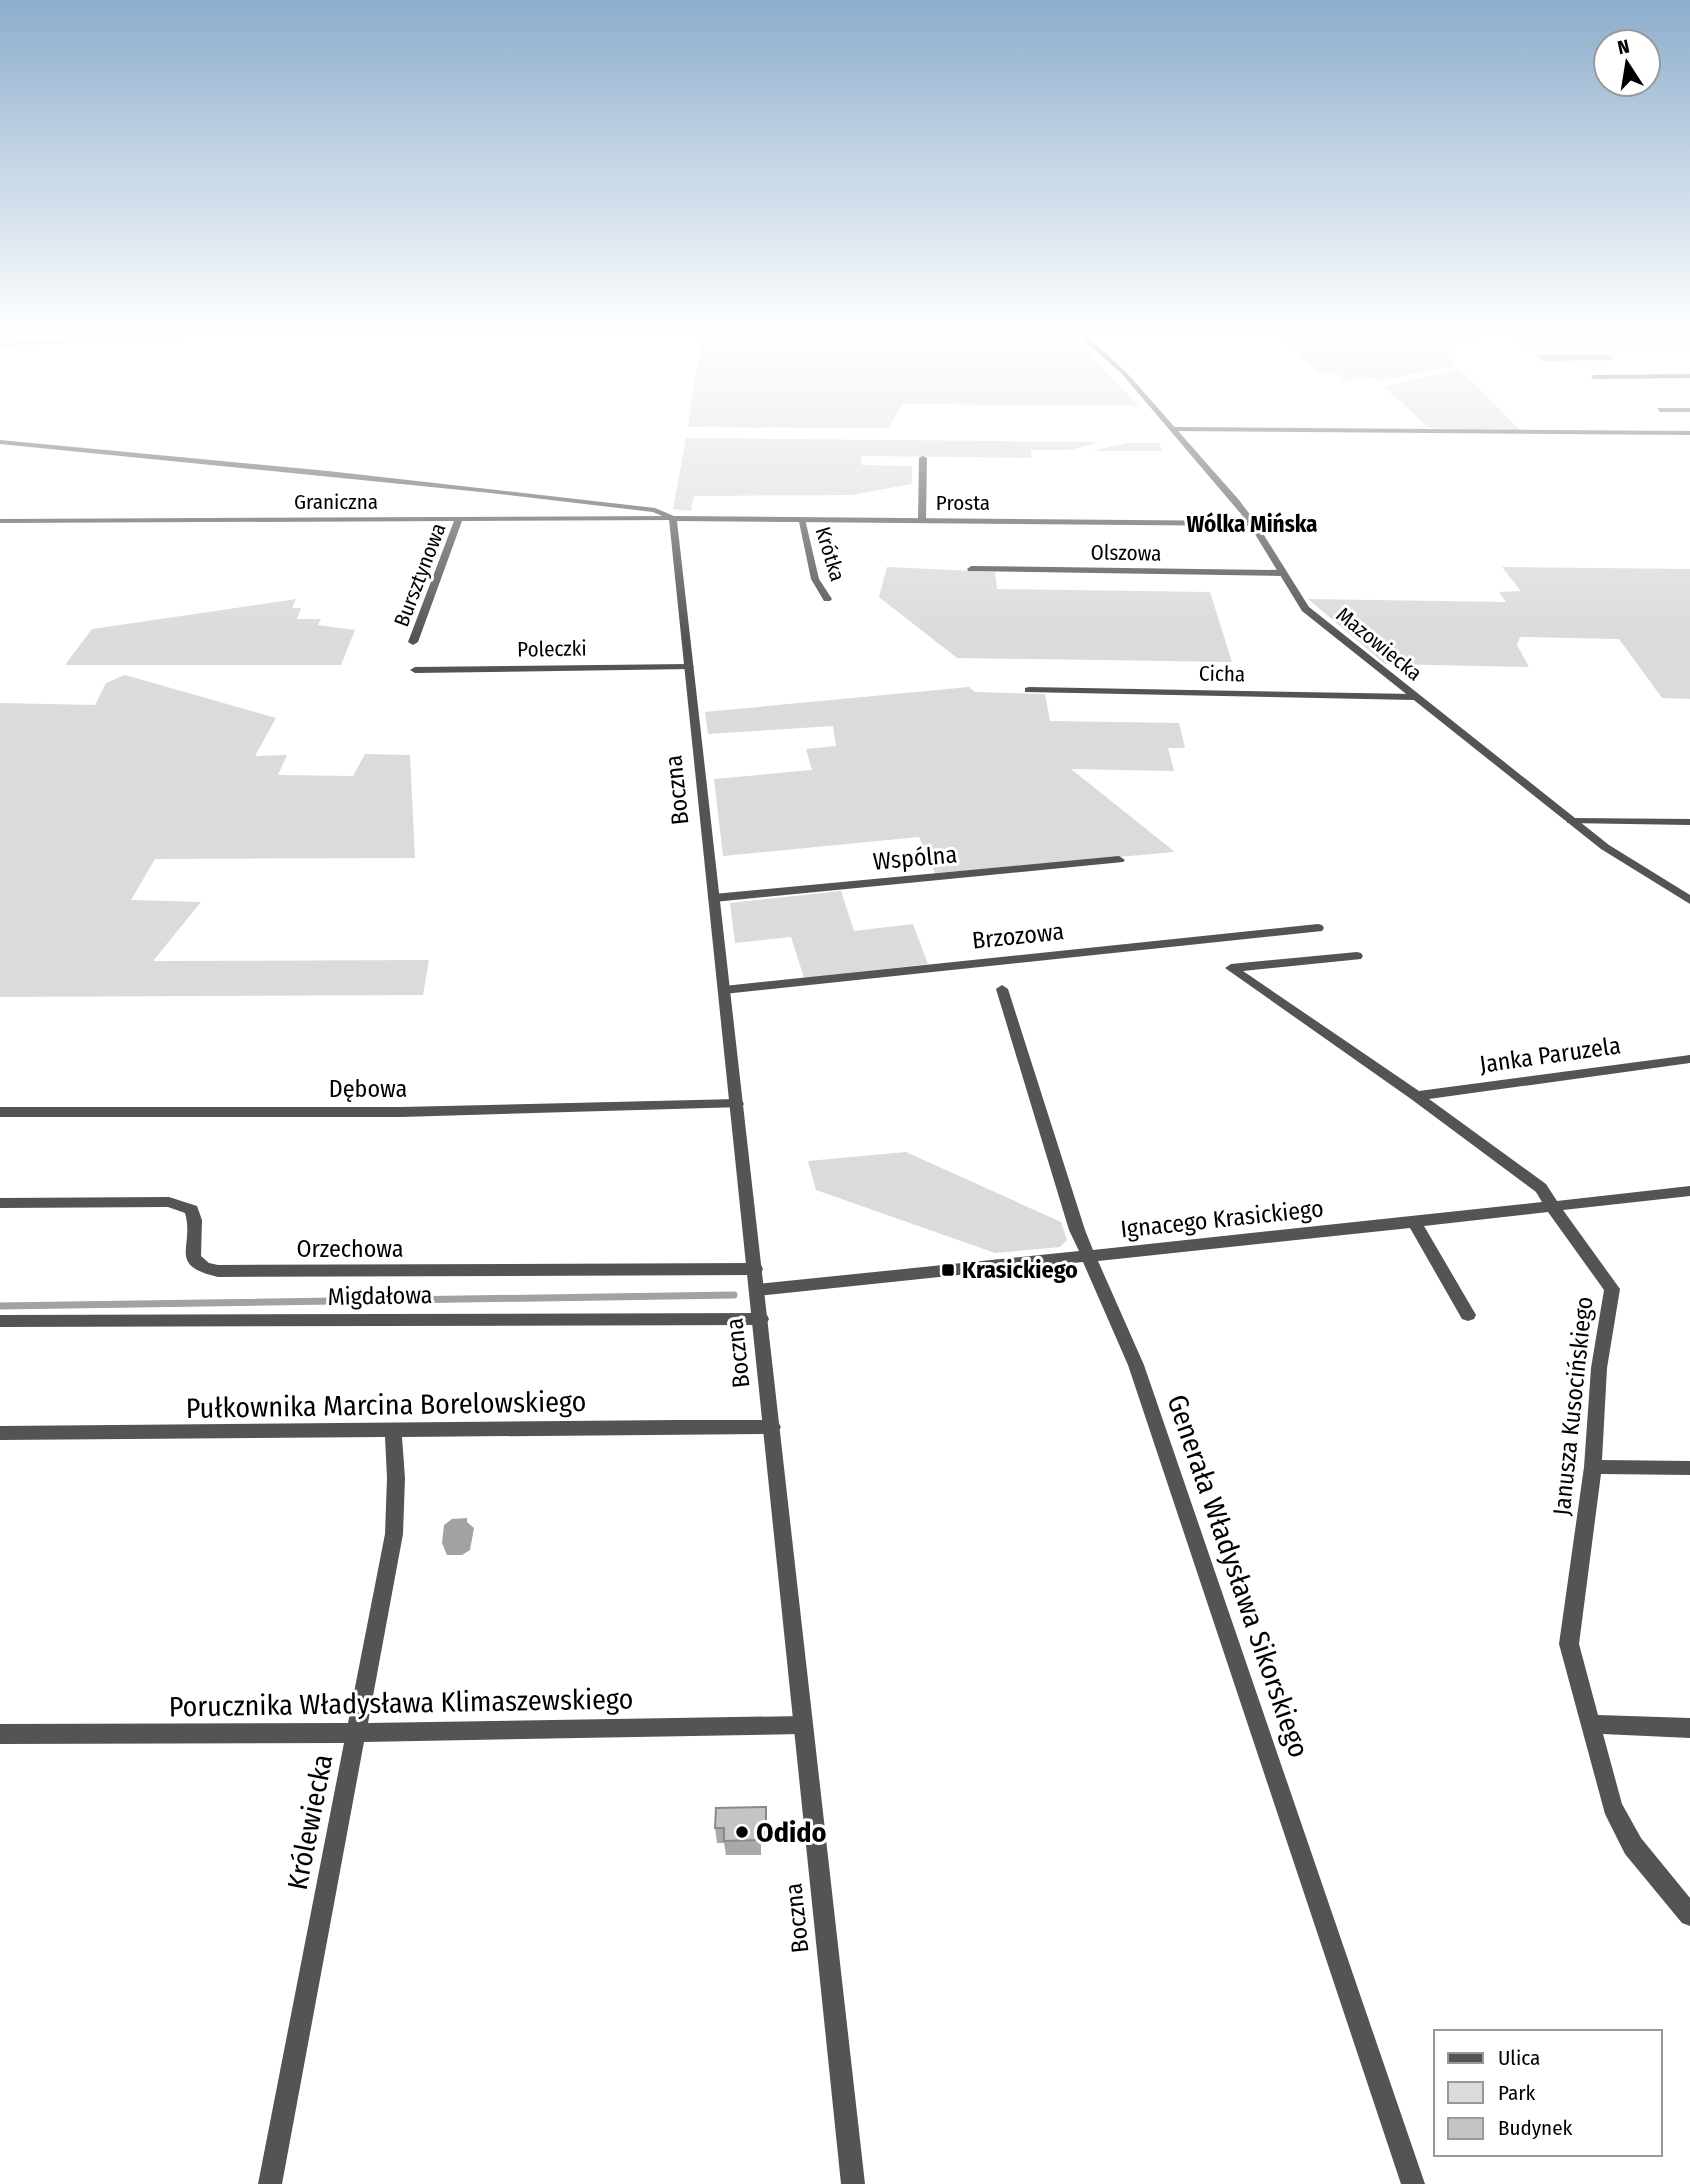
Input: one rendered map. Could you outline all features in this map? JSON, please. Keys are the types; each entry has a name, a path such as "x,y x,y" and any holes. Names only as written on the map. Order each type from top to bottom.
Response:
{"street":[{"name":"Mazowiecka","path":"1178,434 1253,524 1304,609 1571,821 1690,900"},
{"path":"0,442 479,488 655,510 673,518"},
{"path":"922,520 923,458"},
{"name":"Prosta","path":"673,518 1253,524"},
{"name":"Graniczna","path":"0,521 673,518"},
{"name":"Boczna","path":"673,518 853,2184"},
{"name":"Bursztynowa","path":"413,642 459,519"},
{"name":"Krótka","path":"801,519 815,579 827,599"},
{"name":"Olszowa","path":"971,569 1280,573"},
{"name":"Poleczki","path":"415,670 689,667"},
{"name":"Cicha","path":"1029,691 1413,697"},
{"path":"1571,821 1690,822"},
{"name":"Wspólna","path":"714,898 1119,860"},
{"name":"Brzozowa","path":"724,990 1318,928"},
{"name":"Janusza Kusocińskiego","path":"1357,956 1231,968 1416,1096 1541,1188 1612,1289 1599,1368 1593,1467 1569,1644 1612,1807 1633,1846 1690,1915"},
{"name":"Generała Władysława Sikorskiego","path":"1002,989 1087,1255 1136,1365 1413,2184"},
{"name":"Janka Paruzela","path":"1416,1096 1690,1059"},
{"name":"Dębowa","path":"0,1112 401,1112 737,1104"},
{"name":"Ignacego Krasickiego","path":"757,1279 1087,1255 1690,1191"},
{"name":"Orzechowa","path":"0,1203 169,1202 183,1205 192,1210 196,1219 192,1256 194,1262 206,1270 757,1279"},
{"path":"1414,1222 1468,1315"},
{"name":"Migdałowa","path":"0,1321 761,1319"},
{"name":"Pułkownika Marcina Borelowskiego","path":"0,1433 166,1435 393,1428 772,1427"},
{"name":"Królewiecka","path":"270,2184 394,1534 396,1478 393,1428"},
{"path":"1593,1467 1690,1468"},
{"path":"1590,1724 1690,1728"},
{"name":"Porucznika Władysława Klimaszewskiego","path":"0,1734 802,1725"}],"green space":[{"path":"686,438 1101,442 1070,450 1031,450 1031,458 861,456 862,465 912,466 912,484 851,495 694,496 691,511 673,509"},
{"path":"1127,443 1159,443 1162,451 1091,451"},
{"path":"887,567 995,572 997,589 1210,592 1232,662 957,658 879,597"},
{"path":"1502,567 1690,569 1690,699 1662,698 1619,639 1520,637 1517,645 1529,667 1385,664 1308,599 1506,602 1499,592 1521,591"},
{"path":"296,599 292,608 301,608 297,619 321,619 318,625 355,630 341,665 65,665 92,629"},
{"path":"125,675 276,718 255,756 287,755 278,775 353,776 365,754 410,755 415,858 155,859 131,900 201,902 153,961 429,960 423,995 0,997 0,703 95,705 106,683"},
{"path":"969,687 975,692 1045,694 1050,721 1179,723 1185,748 1168,748 1174,771 1071,769 1175,852 935,873 919,837 723,856 714,779 812,770 806,749 836,746 833,726 708,734 705,712"},
{"path":"841,891 854,931 913,924 928,964 804,978 791,937 735,943 730,903"},
{"path":"906,1152 1061,1222 1067,1240 1060,1247 995,1253 816,1190 808,1161"}],"shaded area":[{"path":"467,1518 467,1522 474,1528 470,1550 462,1555 447,1555 442,1543 444,1525 452,1519"}],"building":[{"path":"766,1807 766,1827 761,1828 760,1840 724,1841 724,1828 715,1828 716,1808"}],"waterway":[{"path":"0,1306 734,1295"}],"place":[{"name":"Krasickiego","path":"948,1270"},
{"name":"Odido","path":"742,1832"}],"district":[{"name":"Wólka Mińska","path":"1252,524"}]}
